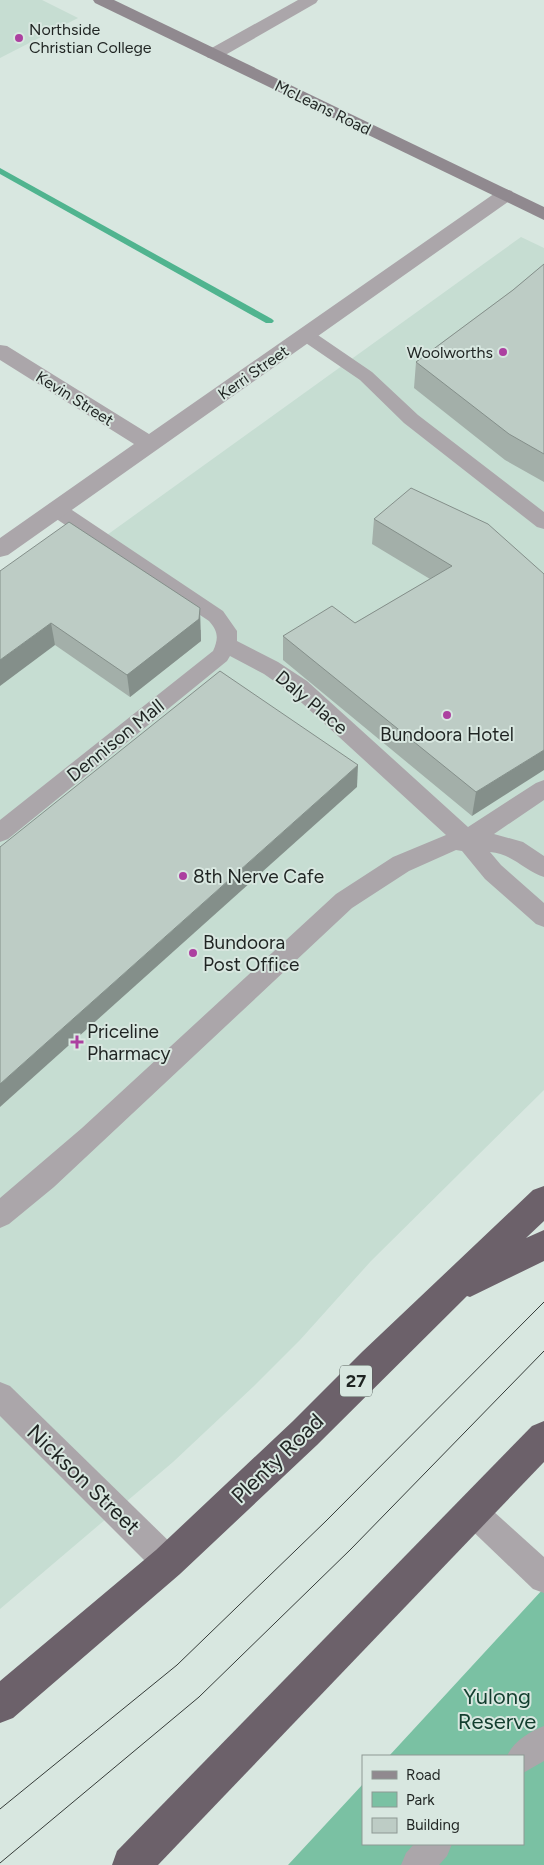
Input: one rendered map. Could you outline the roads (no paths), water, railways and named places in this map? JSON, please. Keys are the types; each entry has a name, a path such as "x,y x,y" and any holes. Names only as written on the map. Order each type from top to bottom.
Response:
{"highway":[{"name":"Plenty Road","path":"0,1706 168,1562 544,1200"},
{"path":"447,1293 544,1245"},
{"path":"131,1865 544,1438"}],"street":[{"name":"McLeans Road","path":"101,0 544,214"},
{"path":"214,54 310,0"},
{"name":"Kerri Street","path":"0,549 505,195"},
{"name":"Kevin Street","path":"0,351 150,444"}],"lane":[{"path":"306,335 366,376 411,418 544,522"},
{"path":"56,509 216,616 225,626 228,636 227,645"},
{"name":"Dennison Mall","path":"0,833 220,656 227,645"},
{"name":"Daly Place","path":"227,645 271,668 299,687 467,840 494,872 544,917"},
{"path":"467,840 544,789"},
{"path":"0,1215 58,1166 295,945 344,902 374,880 401,864 454,841 467,840 494,843 515,849 544,868"},
{"name":"Nickson Street","path":"0,1396 168,1562"},
{"path":"472,1511 544,1578"},
{"path":"524,1756 544,1742"},
{"path":"418,1865 433,1845"}],"waterway":[{"path":"0,171 269,321"}],"tram line":[{"path":"0,1809 177,1665 326,1521 544,1302"},
{"path":"0,1863 199,1697 351,1549 544,1351"}],"place":[{"name":"Northside Christian College","path":"19,38"},
{"name":"Woolworths","path":"503,352"},
{"name":"Bundoora Hotel","path":"447,715"},
{"name":"8th Nerve Cafe","path":"183,876"},
{"name":"Bundoora Post Office","path":"193,953"},
{"name":"Priceline Pharmacy","path":"77,1042"}],"park label":[{"name":"Yulong Reserve","path":"497,1708"}]}
